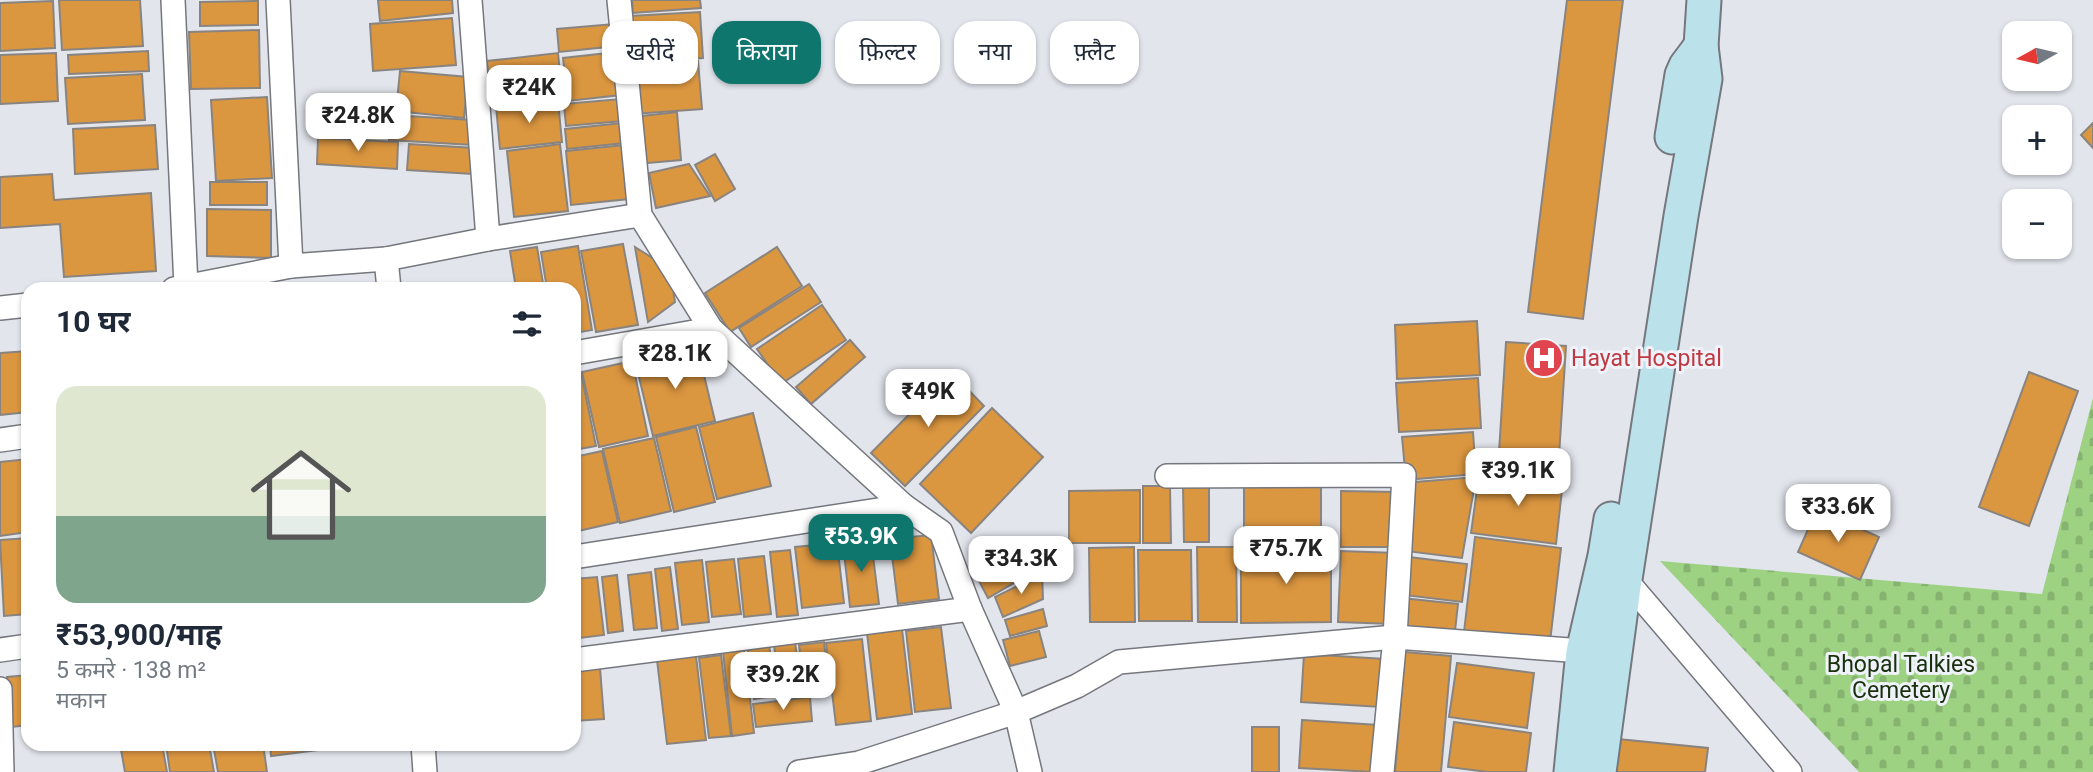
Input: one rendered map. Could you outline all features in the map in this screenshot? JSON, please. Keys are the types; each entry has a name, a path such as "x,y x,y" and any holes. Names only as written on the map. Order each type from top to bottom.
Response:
{"main road":[{"path":"1571,772 1615,568 1670,219 1682,75 1701,46 1704,0"},
{"path":"1599,652 1599,772"}],"street":[{"path":"173,0 180,282"},
{"path":"278,0 291,266"},
{"path":"470,0 488,239"},
{"path":"620,0 640,215 711,329 904,506 941,531 970,609 1016,712 1030,772"},
{"path":"210,282 291,266 386,259 488,239 640,215"},
{"path":"386,259 388,282"},
{"path":"0,308 21,306"},
{"path":"581,352 711,329"},
{"path":"0,440 21,437"},
{"path":"1167,476 1404,475 1395,636 1382,772"},
{"path":"581,556 904,506"},
{"path":"1615,568 1790,772"},
{"path":"581,659 970,609"},
{"path":"799,772 858,767 1016,712 1077,686 1119,662 1395,636 1599,652"},
{"path":"0,650 21,647"},
{"path":"0,689 2,772"},
{"path":"424,751 425,772"}],"green space":[{"name":"Bhopal Talkies Cemetery","path":"2093,398 2093,772 1859,772 1660,561 2042,594"}],"building":[{"path":"59,0 140,0 143,46 62,50"},
{"path":"378,0 452,0 453,13 380,21"},
{"path":"632,0 700,0 701,8 633,13"},
{"path":"1567,0 1623,0 1583,319 1528,312"},
{"path":"53,1 55,48 0,51 0,3"},
{"path":"258,1 258,25 200,26 200,2"},
{"path":"700,12 703,58 698,58 698,21 630,21 630,16"},
{"path":"452,18 456,65 373,71 370,24"},
{"path":"602,25 602,48 559,52 557,29"},
{"path":"259,30 260,88 191,89 189,32"},
{"path":"148,51 149,71 69,74 68,55"},
{"path":"56,53 58,101 0,104 0,55"},
{"path":"558,53 562,93 491,100 487,61"},
{"path":"602,54 602,84 620,84 621,95 568,101 563,58"},
{"path":"698,61 702,109 634,114 632,84 698,84"},
{"path":"400,71 468,77 464,118 396,111"},
{"path":"142,74 145,120 68,124 65,78"},
{"path":"267,97 272,178 216,181 211,100"},
{"path":"621,99 623,121 566,126 564,104"},
{"path":"558,101 562,142 500,149 496,106"},
{"path":"677,112 681,160 637,164 633,117"},
{"path":"391,115 473,120 472,145 389,140"},
{"path":"622,123 625,143 567,149 565,129"},
{"path":"2093,123 2093,148 2081,135"},
{"path":"155,125 158,169 75,174 73,129"},
{"path":"318,138 398,142 397,169 317,164"},
{"path":"409,144 475,148 473,174 407,170"},
{"path":"560,144 568,211 514,217 507,151"},
{"path":"624,145 629,199 571,205 566,151"},
{"path":"715,154 735,189 715,201 695,165"},
{"path":"689,164 710,196 656,208 649,173"},
{"path":"52,174 54,200 151,193 156,271 64,277 60,224 0,228 0,177"},
{"path":"210,182 267,182 267,205 210,205"},
{"path":"207,209 271,210 271,258 207,256"},
{"path":"623,244 638,325 596,332 581,251"},
{"path":"578,246 592,330 581,332 581,282 546,282 541,252"},
{"path":"537,247 543,282 515,282 510,251"},
{"path":"635,247 670,269 675,302 648,322"},
{"path":"777,247 802,286 730,332 705,293"},
{"path":"809,284 821,302 751,347 739,328"},
{"path":"822,305 846,340 781,384 757,349"},
{"path":"1477,321 1480,375 1397,379 1395,325"},
{"path":"850,340 865,357 811,404 796,387"},
{"path":"1506,342 1566,346 1559,456 1499,452"},
{"path":"697,346 715,421 653,436 635,360"},
{"path":"21,352 21,413 0,415 0,353"},
{"path":"632,361 648,436 599,447 582,372"},
{"path":"951,372 984,406 905,486 871,453"},
{"path":"2029,372 2078,391 2029,526 1979,507"},
{"path":"581,373 596,446 581,449"},
{"path":"1478,378 1481,428 1399,432 1396,383"},
{"path":"992,408 1043,457 971,533 920,484"},
{"path":"753,413 771,486 717,499 699,427"},
{"path":"696,427 715,502 674,512 656,437"},
{"path":"1473,432 1476,474 1406,480 1402,437"},
{"path":"654,438 671,511 620,523 603,449"},
{"path":"602,451 618,522 581,530 581,456"},
{"path":"21,460 21,533 0,536 0,462"},
{"path":"1479,475 1563,481 1556,544 1471,533"},
{"path":"1476,477 1462,558 1406,551 1415,482"},
{"path":"1321,481 1321,542 1244,543 1244,482"},
{"path":"1143,486 1170,486 1171,543 1143,543"},
{"path":"1183,486 1209,486 1209,542 1184,542"},
{"path":"1140,490 1140,543 1069,543 1069,491"},
{"path":"1341,491 1397,492 1397,547 1341,547"},
{"path":"1817,509 1879,537 1860,580 1798,552"},
{"path":"931,535 939,599 898,604 890,539"},
{"path":"1475,537 1561,548 1550,642 1464,632"},
{"path":"21,538 21,615 4,616 0,540"},
{"path":"871,540 879,604 850,607 843,543"},
{"path":"837,543 844,603 802,608 795,547"},
{"path":"1134,547 1135,622 1090,622 1089,548"},
{"path":"1197,547 1236,547 1237,622 1198,622"},
{"path":"790,550 798,615 777,617 770,552"},
{"path":"1025,550 1036,570 988,598 977,577"},
{"path":"1138,550 1191,550 1192,621 1139,621"},
{"path":"1241,550 1331,550 1331,622 1241,623"},
{"path":"1341,551 1396,553 1393,624 1338,622"},
{"path":"764,556 771,614 744,617 738,559"},
{"path":"1409,557 1467,564 1462,602 1404,595"},
{"path":"734,559 741,614 712,617 706,562"},
{"path":"702,560 709,622 682,625 675,563"},
{"path":"670,567 678,629 662,631 655,569"},
{"path":"651,572 657,628 634,630 628,575"},
{"path":"1042,574 1043,599 1003,617 995,597"},
{"path":"617,575 623,631 608,633 602,577"},
{"path":"597,577 604,635 581,638 581,578"},
{"path":"1402,598 1458,604 1455,631 1399,626"},
{"path":"1043,609 1047,626 1010,636 1005,620"},
{"path":"941,627 951,708 915,712 906,631"},
{"path":"902,629 912,714 877,719 867,633"},
{"path":"1039,631 1046,657 1010,666 1003,640"},
{"path":"862,639 871,721 836,725 826,643"},
{"path":"795,642 802,695 781,698 774,645"},
{"path":"824,642 830,692 805,695 799,645"},
{"path":"769,643 775,696 754,699 747,645"},
{"path":"744,649 754,733 732,736 723,652"},
{"path":"1405,652 1451,656 1441,772 1395,772"},
{"path":"1304,654 1385,659 1381,707 1301,702"},
{"path":"721,655 731,736 709,738 699,658"},
{"path":"696,656 706,740 667,744 657,660"},
{"path":"1457,663 1534,673 1527,728 1449,717"},
{"path":"600,668 604,719 581,721 581,669"},
{"path":"21,676 21,726 12,727 7,677"},
{"path":"810,697 812,721 756,727 753,704"},
{"path":"1302,720 1378,725 1374,772 1299,768"},
{"path":"1454,722 1531,733 1526,772 1488,772 1448,767"},
{"path":"1252,727 1279,727 1279,772 1252,772"},
{"path":"1618,739 1708,748 1705,772 1615,772"},
{"path":"121,751 163,751 167,772 125,772"},
{"path":"167,751 210,751 214,772 170,772"},
{"path":"214,751 264,751 267,772 218,772"},
{"path":"271,751 310,751 271,756"}],"place":[{"name":"Hayat Hospital","path":"1544,358"}]}
